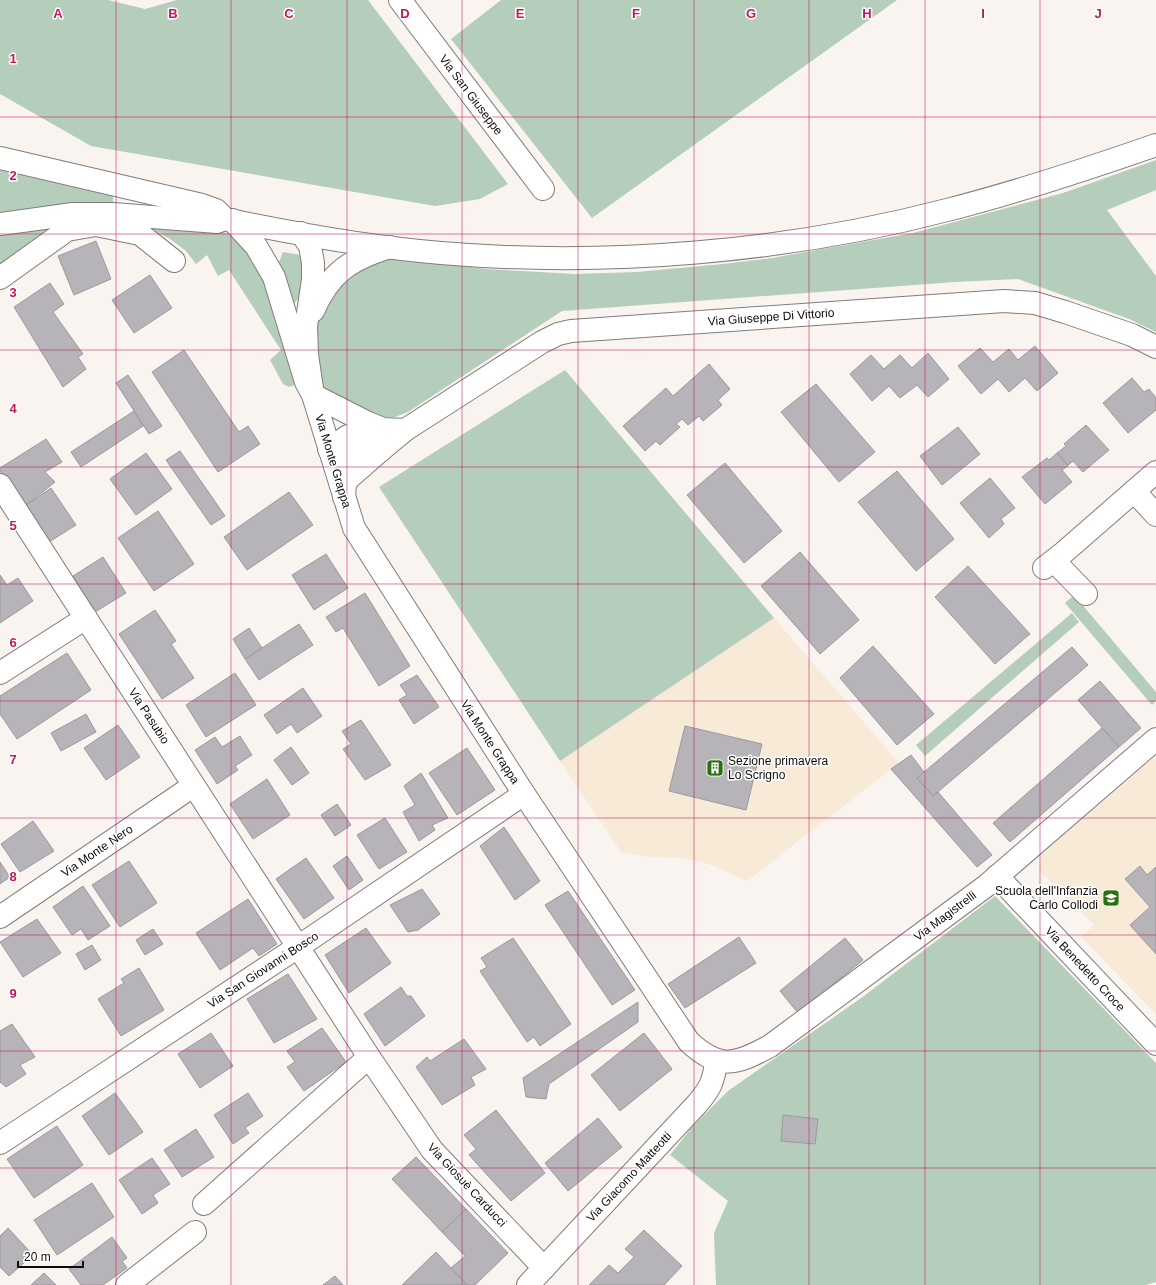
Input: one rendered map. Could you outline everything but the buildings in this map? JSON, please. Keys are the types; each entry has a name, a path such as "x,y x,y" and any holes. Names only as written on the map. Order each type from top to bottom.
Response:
{"street":[{"name":"Via San Giuseppe","path":"400,0 543,189"},
{"path":"0,158 202,205 216,210 229,219 301,233 447,254 560,259 659,254 756,246 854,230 946,211 1051,181 1156,145"},
{"path":"0,224 73,214 113,214 217,222 229,219"},
{"name":"Via Monte Grappa","path":"229,219 256,246 274,277 306,382 313,395"},
{"path":"0,278 67,230 96,225 140,234 174,261"},
{"name":"Via Monte Grappa","path":"301,233 310,246 313,263 313,279 306,327 307,355 313,395 354,528 524,794 689,1042 703,1054 716,1061"},
{"name":"Via Monte Grappa","path":"306,327 318,299 333,279 343,269 355,259 390,247"},
{"name":"Via Giuseppe Di Vittorio","path":"329,450 348,436 382,439 405,430 542,342 558,334 571,331 1004,301 1034,303 1065,312 1132,335 1156,347"},
{"name":"Via Giuseppe Di Vittorio","path":"313,395 382,439"},
{"path":"344,497 345,484 382,439"},
{"path":"1086,594 1053,561 1156,472"},
{"name":"Via Pasubio","path":"0,485 298,947"},
{"path":"1134,491 1153,512"},
{"path":"0,673 86,618"},
{"name":"Via Magistrelli","path":"716,1061 734,1062 751,1056 770,1046 997,876 1156,739"},
{"name":"Via Monte Nero","path":"0,917 193,786"},
{"name":"Via San Giovanni Bosco","path":"2,1137 298,947 524,794"},
{"name":"Via Benedetto Croce","path":"997,876 1156,1044"},
{"name":"Via Giosuè Carducci","path":"298,947 368,1057 432,1150 544,1268"},
{"path":"204,1204 368,1057"},
{"name":"Via Giacomo Matteotti","path":"528,1285 709,1090 714,1078 716,1061"},
{"path":"127,1285 195,1232"}],"shaded area":[{"path":"774,618 899,763 747,881 714,866 696,861 682,858 648,857 621,852 560,761"},
{"name":"Scuola dell'Infanzia Carlo Collodi","path":"1156,756 1156,1014 1081,937 1094,925 1039,870 1042,854"}],"green space":[{"path":"0,0 108,0 145,9 177,0 368,0 508,184 480,199 435,206 91,146 0,94"},
{"path":"501,0 897,0 592,218 451,39"},
{"path":"1156,160 1156,190 1107,210 1156,276 1156,332 1129,319 1018,279 955,282 562,311 408,412 395,417 374,417 324,390 320,383 315,344 318,318 334,286 383,257 486,269 575,274 637,272 772,258 913,233 1063,193"},
{"path":"0,167 113,194 113,205 0,215"},
{"path":"69,221 129,222 173,225 228,233 239,238 248,246 256,257 271,289 298,379 295,385 289,387 283,384 270,360 281,350 229,270 218,276 207,255 196,264 186,251 170,239 145,225 101,222 78,223 62,229 0,269 0,231"},
{"path":"283,252 301,255 304,283 300,295 291,307 279,262"},
{"path":"565,370 774,618 560,761 379,487"},
{"path":"1074,595 1156,692 1156,701 1152,705 1065,603"},
{"path":"1072,613 1079,622 925,756 916,745"},
{"path":"995,896 1156,1063 1156,1282 1146,1285 716,1285 714,1233 728,1201 670,1155 693,1126 728,1091 864,996"}],"place":[{"name":"Sezione primavera Lo Scrigno","path":"715,768"},
{"name":"Scuola dell'Infanzia Carlo Collodi","path":"1111,898"}]}
